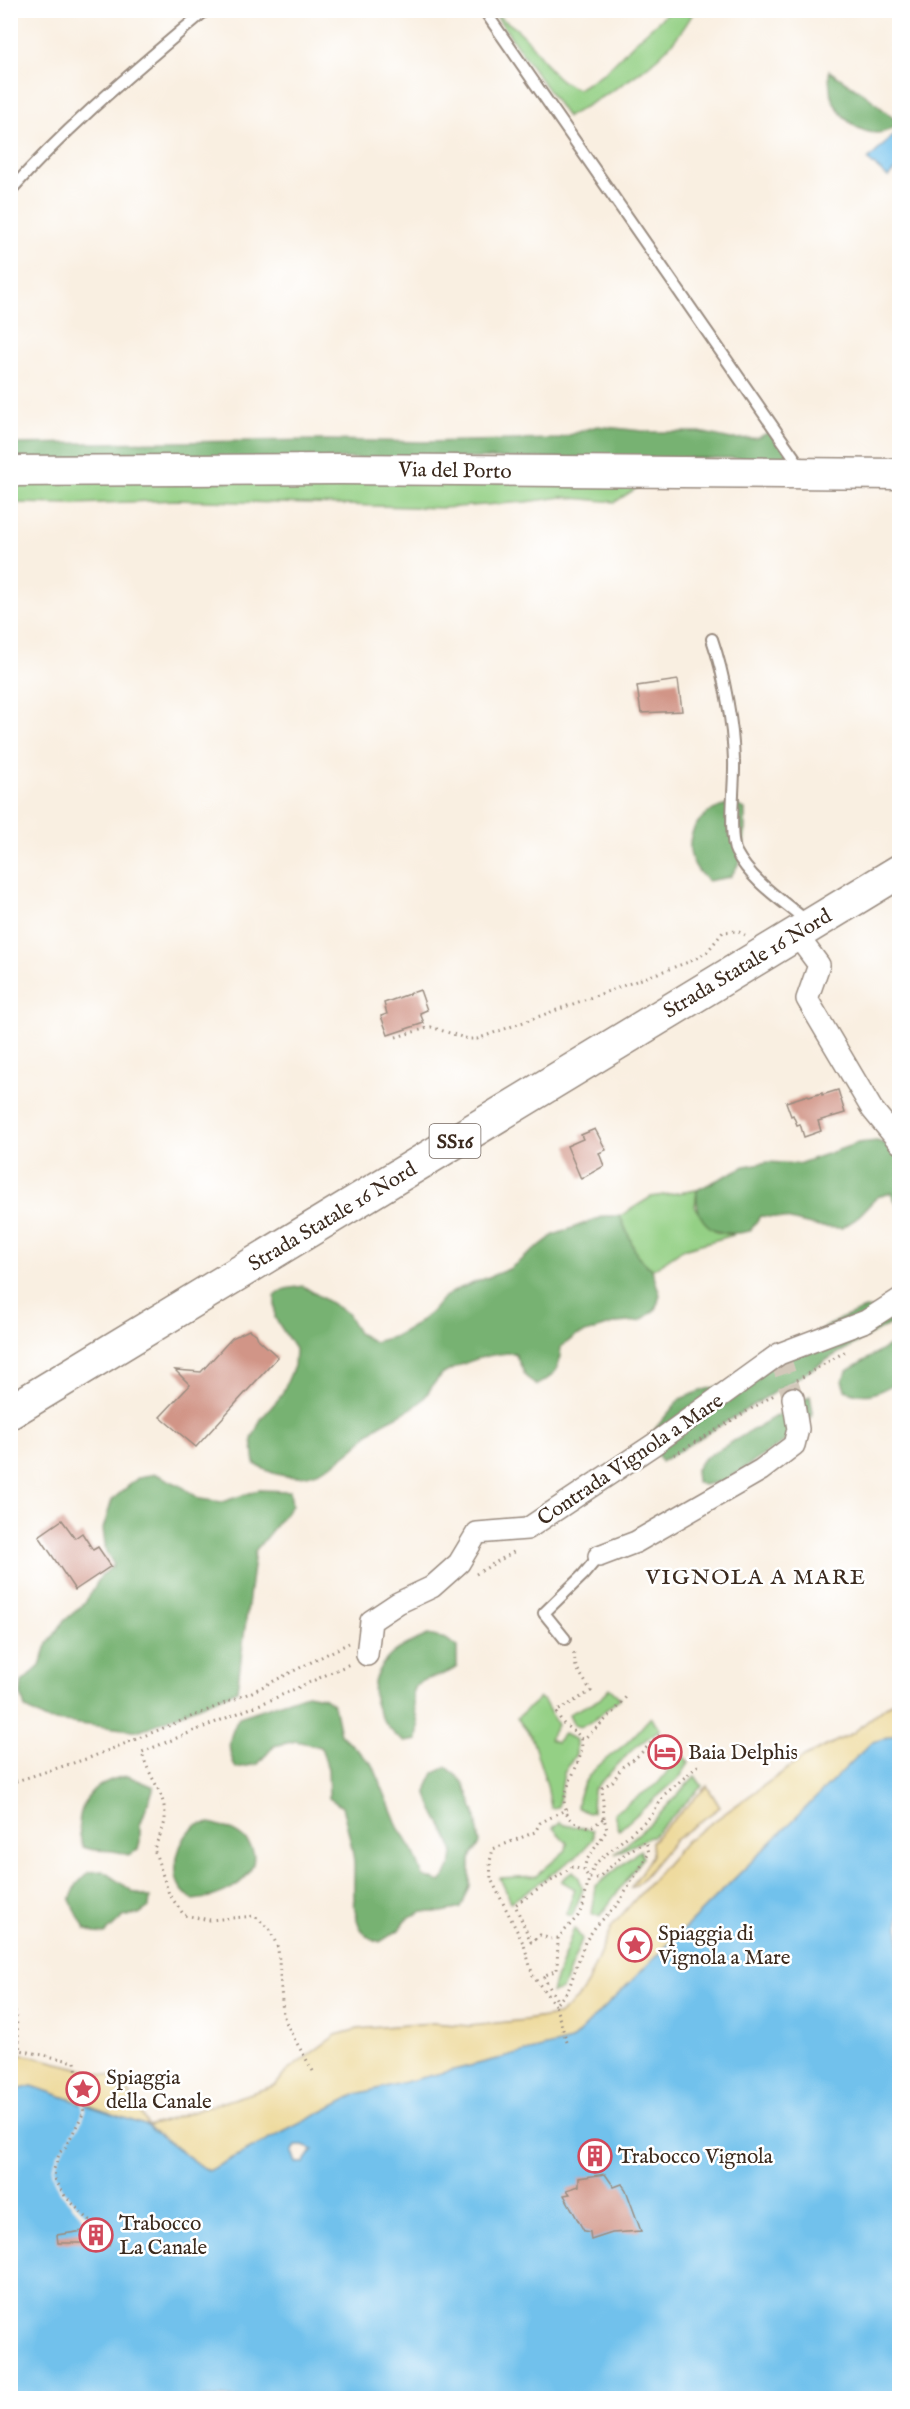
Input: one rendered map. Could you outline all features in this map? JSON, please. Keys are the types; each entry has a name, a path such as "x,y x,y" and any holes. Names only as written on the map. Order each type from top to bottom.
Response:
{"main road":[{"name":"Strada Statale 16 Nord","path":"10,1412 900,870"}],"street":[{"name":"Via del Porto","path":"10,471 353,469 900,474"},
{"path":"803,929 819,965 807,999 872,1109 900,1143"},
{"name":"Contrada Vignola a Mare","path":"367,1656 371,1621 398,1603 432,1587 459,1563 477,1533 527,1529 653,1445 779,1354 866,1321 900,1299"},
{"path":"599,1556 636,1542 761,1470 794,1445 798,1429 793,1398"}],"lane":[{"path":"10,191 41,155 206,10"},
{"path":"484,10 804,473"},
{"path":"712,639 721,665 734,758 732,810 734,849 747,869 803,929"},
{"path":"568,1643 544,1613 599,1556"}],"path":[{"path":"396,1037 431,1027 468,1039 477,1039 691,961 707,952 723,932 737,931 746,935 762,954"},
{"path":"568,1643 576,1667 591,1691 556,1712 563,1723 576,1732 580,1739 582,1754 578,1767 567,1785 564,1799 571,1819 582,1826 593,1826 604,1818"},
{"path":"313,2071 283,2015 278,1948 270,1930 255,1916 210,1920 184,1915 169,1894 154,1849 165,1820 162,1794 146,1768 142,1752 273,1699 367,1656"},
{"path":"580,1739 586,1737 614,1712 626,1697"},
{"path":"588,1878 584,1870 586,1861 607,1830 602,1788 613,1782 622,1767 639,1755 659,1735"},
{"path":"567,2042 557,2004 543,1976 557,1970 558,1938 578,1916 583,1906 588,1878 596,1863 651,1816 665,1794 699,1765"},
{"path":"557,2004 533,1976 524,1945 491,1879 490,1861 493,1849 535,1832 540,1822 567,1809"},
{"path":"557,2004 568,1991 585,1942 596,1926 618,1904 649,1853 646,1840 626,1853 598,1878 588,1878"},
{"path":"558,1938 550,1939 540,1935 531,1942 515,1905 572,1867 584,1870"},
{"path":"10,1969 20,2050 75,2062 83,2102 82,2118 65,2148 60,2152 54,2169 55,2179 65,2196 93,2224"}],"green space":[{"path":"671,10 694,11 670,45 639,73 567,117 494,13 515,27 528,40 560,79 578,89 605,72"},
{"path":"829,71 866,95 899,123 881,133 872,133 855,126 840,112 832,99"},
{"path":"597,426 651,432 700,432 731,439 757,438 772,431 791,458 11,459 11,444 557,439"},
{"path":"11,480 645,483 615,502 562,497 443,508 177,500 77,504 11,503"},
{"path":"734,804 745,809 744,845 740,861 730,877 708,881 697,870 691,857 692,833 698,822 707,814 719,807"},
{"path":"877,1141 893,1147 899,1153 899,1208 891,1193 877,1197 856,1219 842,1228 819,1227 782,1218 760,1216 750,1231 738,1233 727,1233 710,1227 699,1213 697,1190 745,1166 768,1162 798,1164 858,1143"},
{"path":"697,1190 695,1207 716,1232 734,1235 683,1249 652,1270 637,1255 620,1216 651,1197"},
{"path":"604,1216 620,1216 637,1255 652,1270 660,1295 656,1309 640,1321 617,1323 576,1336 561,1347 558,1366 553,1374 537,1385 526,1377 515,1353 470,1361 441,1376 418,1404 379,1425 354,1448 325,1469 302,1476 291,1476 267,1471 255,1464 252,1439 261,1419 281,1396 294,1366 295,1349 275,1318 275,1296 285,1289 303,1286 347,1313 358,1333 374,1342 393,1337 415,1325 443,1298 458,1289 509,1269 554,1235"},
{"path":"865,1309 899,1312 897,1320 833,1356 661,1462 651,1439 655,1429 680,1399 728,1384 840,1319"},
{"path":"899,1340 899,1381 874,1393 861,1394 845,1390 842,1381 847,1371"},
{"path":"810,1396 813,1413 806,1427 725,1481 703,1485 696,1481 695,1471 703,1459"},
{"path":"156,1474 181,1486 200,1499 222,1502 259,1490 290,1491 292,1505 255,1551 237,1690 140,1731 46,1720 25,1708 21,1694 22,1682 40,1666 47,1645 64,1621 85,1603 101,1576 114,1565 106,1552 103,1529 112,1500 139,1477"},
{"path":"428,1635 446,1639 457,1647 457,1667 417,1684 413,1701 418,1727 417,1740 404,1742 385,1723 379,1712 373,1689 375,1678 381,1666 391,1655 409,1643"},
{"path":"609,1688 620,1698 590,1723 580,1727 574,1725 569,1714 600,1699"},
{"path":"307,1694 323,1697 334,1705 340,1734 373,1765 399,1829 412,1848 423,1876 440,1882 449,1871 452,1850 429,1800 427,1789 434,1773 447,1767 464,1783 475,1813 480,1843 470,1859 470,1886 461,1908 442,1912 422,1912 409,1917 399,1930 380,1942 368,1937 361,1930 355,1912 351,1842 342,1807 329,1798 328,1769 321,1747 296,1741 274,1746 258,1764 236,1768 229,1748 239,1717"},
{"path":"540,1698 557,1725 549,1739 556,1742 564,1734 576,1740 576,1754 564,1773 558,1807 551,1808 547,1785 531,1736 517,1718"},
{"path":"651,1717 660,1729 633,1749 593,1790 592,1812 588,1813 577,1807 582,1787 593,1771 628,1742"},
{"path":"682,1754 689,1763 680,1777 619,1830 614,1813 658,1783"},
{"path":"128,1776 154,1787 140,1825 138,1850 128,1855 83,1847 79,1821 86,1799 103,1784"},
{"path":"695,1776 702,1786 654,1835 615,1854 655,1819"},
{"path":"560,1822 564,1825 593,1830 593,1839 577,1856 511,1902 500,1878 536,1876 566,1850 567,1843 553,1828"},
{"path":"210,1823 233,1831 247,1842 253,1854 252,1866 245,1878 232,1888 214,1896 193,1900 178,1883 177,1856 184,1838 190,1831 198,1825"},
{"path":"640,1850 643,1857 600,1916 592,1914 596,1886"},
{"path":"103,1871 134,1892 150,1898 149,1907 139,1914 123,1917 105,1934 85,1929 70,1900 77,1884 89,1872"},
{"path":"573,1871 579,1878 583,1889 572,1916 566,1914 575,1889 561,1881"},
{"path":"574,1928 582,1939 562,1990 551,1993"}],"sand":[{"name":"Spiaggia di Vignola a Mare","path":"899,1700 899,1733 884,1738 825,1789 571,2041 357,2094 208,2171 147,2126 32,2086 11,2092 10,2056 26,2055 122,2079 148,2126 276,2085 286,2072 336,2035 358,2029 432,2023 470,2026 558,2015 577,1999 587,1984 612,1926 686,1841 804,1757 853,1733 886,1706"},
{"path":"707,1786 720,1807 675,1840 639,1883 630,1889 652,1855 651,1842"}],"water":[{"path":"894,135 899,139 899,166 888,177 868,160"},
{"path":"899,1733 899,2398 11,2398 10,2092 32,2086 147,2126 208,2171 357,2094 571,2041 871,1743","holes":["296,2146 313,2150 304,2163 296,2163 292,2152"]}],"pier":[{"path":"82,2102 85,2112 83,2119 54,2168 62,2190 94,2222 93,2225 84,2219 60,2192 52,2168 59,2152 81,2118"}],"building":[{"path":"678,680 682,711 641,713 637,686"},
{"path":"420,990 427,1010 420,1013 424,1023 388,1035 381,1016 387,1014 384,1003"},
{"path":"838,1090 845,1113 818,1121 821,1131 804,1137 800,1124 797,1125 793,1115 791,1116 786,1102 808,1095 809,1097 822,1093 822,1095"},
{"path":"595,1129 606,1150 599,1153 604,1166 581,1179 567,1146 583,1139 581,1135"},
{"path":"249,1330 256,1334 258,1339 278,1357 196,1447 160,1417 190,1385 175,1370 201,1372 232,1338"},
{"path":"62,1520 75,1538 82,1533 93,1550 98,1547 111,1566 75,1590 39,1536"},
{"path":"605,2174 614,2187 622,2184 626,2190 641,2231 612,2233 591,2240 590,2232 584,2231 564,2195 570,2194 567,2190 579,2186 579,2178"},
{"name":"Trabocco La Canale","path":"94,2222 112,2230 109,2246 91,2243 58,2243 57,2235 90,2230"}],"tunnel":[{"path":"779,1354 793,1398"}],"place":[{"name":"Baia Delphis","path":"665,1752"},
{"name":"Spiaggia di Vignola a Mare","path":"635,1945"},
{"name":"Spiaggia della Canale","path":"83,2089"},
{"name":"Trabocco Vignola","path":"595,2156"},
{"name":"Trabocco La Canale","path":"96,2235"}],"district":[{"name":"VIGNOLA A MARE","path":"756,1576"}]}
